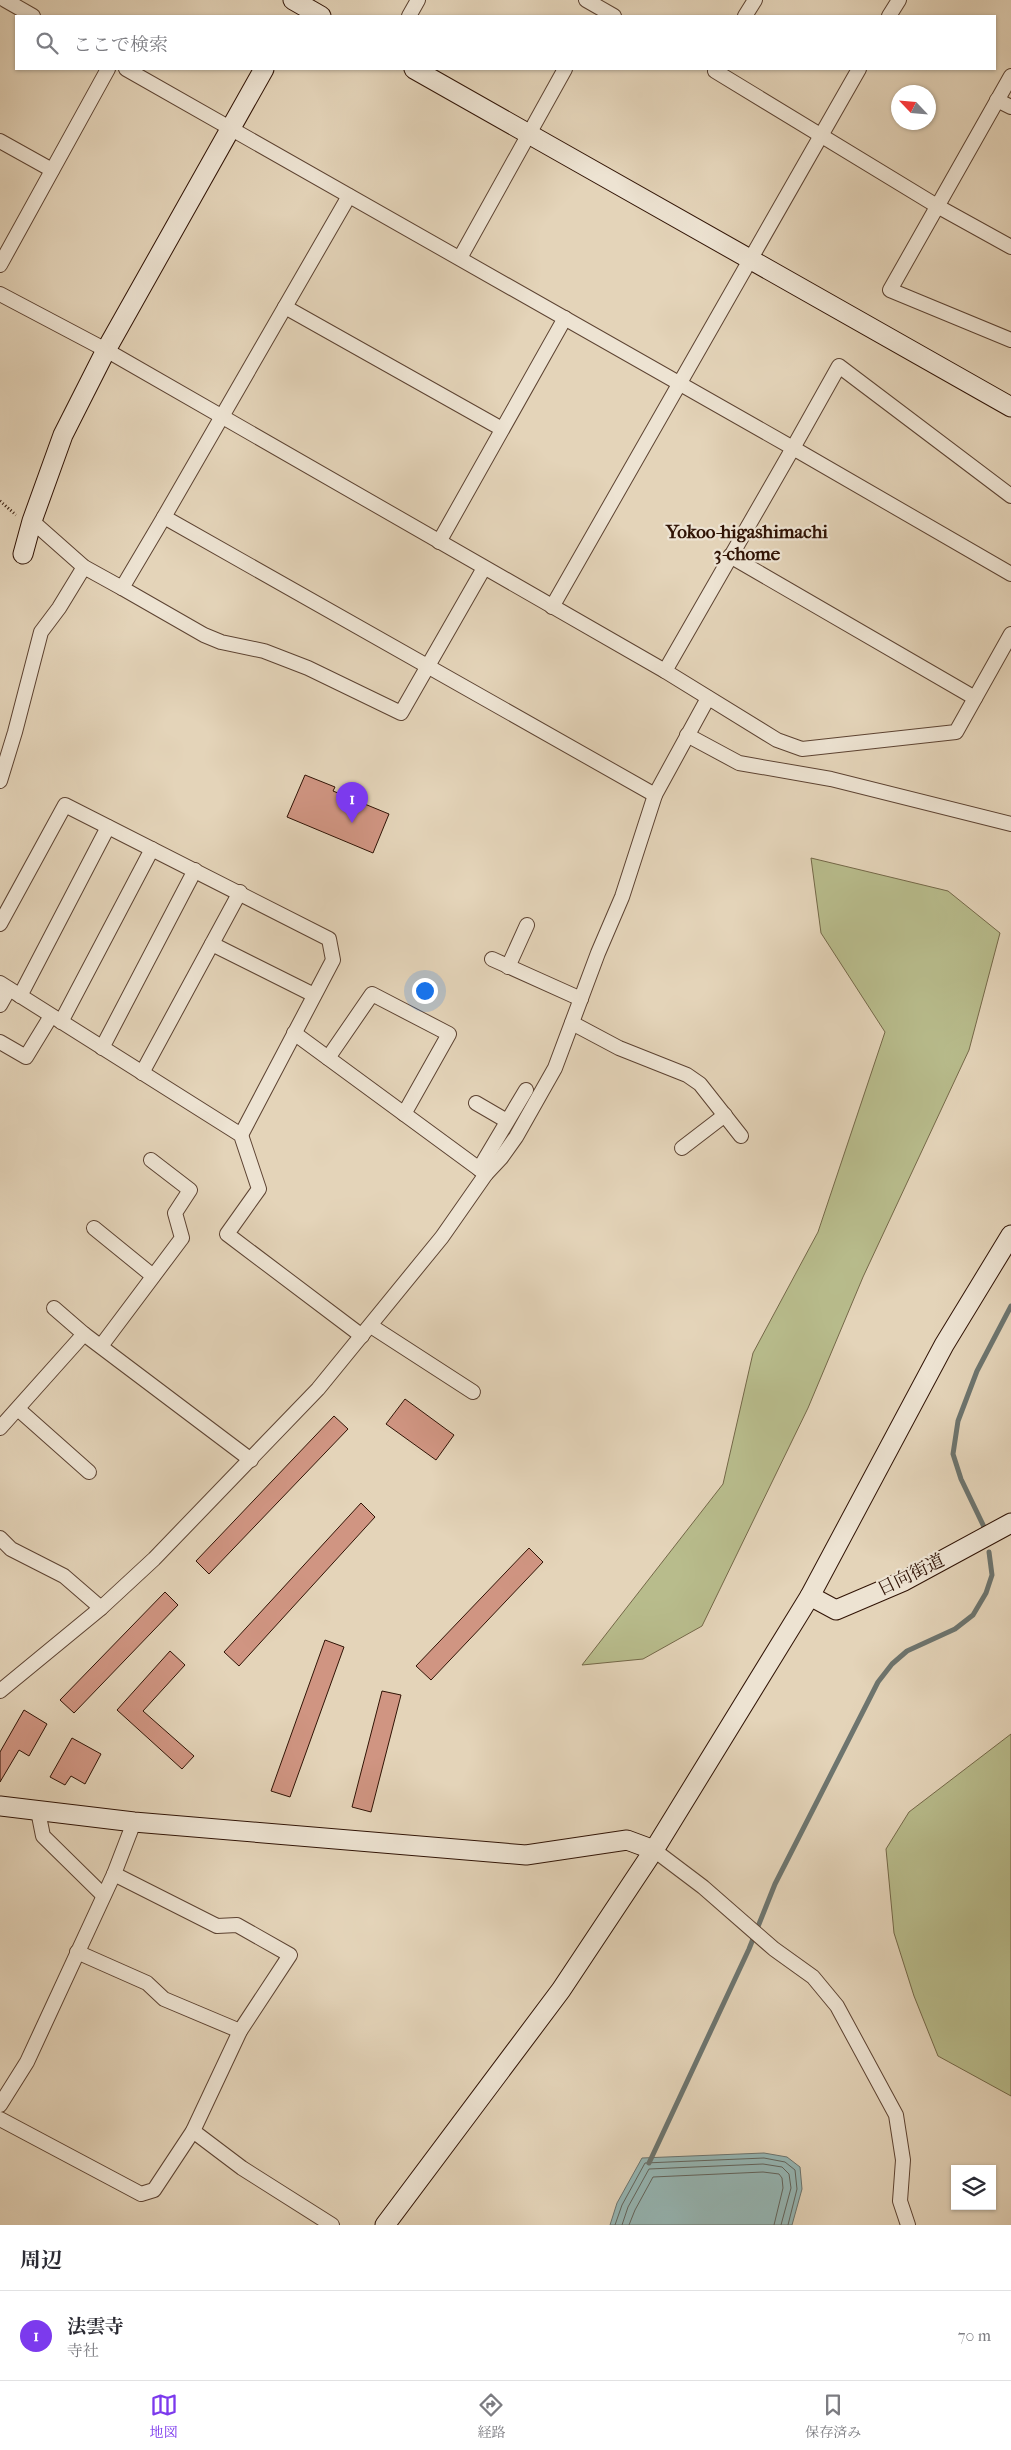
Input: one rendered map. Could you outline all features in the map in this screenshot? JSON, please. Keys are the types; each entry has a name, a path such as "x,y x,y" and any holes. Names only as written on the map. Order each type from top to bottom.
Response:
{"street":[{"path":"5,0 31,15"},
{"path":"410,15 418,0"},
{"path":"586,0 612,15"},
{"path":"746,15 754,0"},
{"path":"890,15 899,0"},
{"path":"296,5 320,15"},
{"path":"0,265 107,70"},
{"path":"128,70 680,383 1011,574"},
{"path":"23,554 32,521 63,435 106,350 263,70"},
{"path":"416,70 1011,408"},
{"path":"460,258 564,70"},
{"path":"714,70 938,206 1011,247"},
{"path":"552,607 858,70"},
{"path":"1011,76 890,290 1011,340"},
{"path":"998,100 1011,107"},
{"path":"0,141 52,170"},
{"path":"122,588 349,196"},
{"path":"0,294 106,350 221,416 664,671 777,740 802,749 956,732 1011,634"},
{"path":"285,307 502,429"},
{"path":"439,542 565,318"},
{"path":"664,671 839,366 1011,496"},
{"path":"164,517 655,795"},
{"path":"32,521 84,567 204,635 221,642 264,651 299,665 401,713 484,568"},
{"path":"730,556 975,698"},
{"path":"0,781 41,632 59,608 84,567"},
{"path":"482,1172 516,1137 555,1068 622,897 655,795 708,698"},
{"path":"688,735 739,762 831,779 1011,824"},
{"path":"0,924 65,806 240,892 328,939 333,960 241,1135"},
{"path":"0,1006 108,827"},
{"path":"0,1042 26,1057 56,1019 152,849"},
{"path":"102,1048 195,870"},
{"path":"142,1073 240,892"},
{"path":"508,966 527,925"},
{"path":"212,944 314,995"},
{"path":"492,959 581,999"},
{"path":"10,990 241,1135 259,1189 227,1234 366,1331 472,1392"},
{"path":"328,1058 372,994 449,1034 404,1114"},
{"path":"572,1023 619,1048 687,1075 700,1084 741,1136"},
{"path":"294,1033 482,1172"},
{"path":"0,1690 101,1608 154,1559 318,1389 442,1237 482,1172 507,1121 526,1090"},
{"path":"476,1103 507,1121"},
{"path":"682,1148 724,1114"},
{"path":"101,1346 182,1238 175,1213 190,1190 151,1160"},
{"path":"94,1228 153,1276"},
{"path":"385,2225 561,1990 654,1850 810,1596 944,1345 1011,1235"},
{"path":"54,1308 84,1334 251,1460"},
{"path":"0,1428 84,1334"},
{"path":"18,1409 89,1472"},
{"name":"日向街道","path":"810,1596 836,1610 904,1581 1011,1523"},
{"path":"0,1538 11,1549 64,1576 101,1608"},
{"path":"0,1806 134,1822 526,1855 627,1840 654,1850 703,1888 774,1949 813,1977 837,2006 896,2115 903,2160 900,2201 908,2225"},
{"path":"38,1811 43,1836 103,1896"},
{"path":"0,2106 27,2062 76,1952 114,1874 134,1822"},
{"path":"0,2119 140,2194 154,2190 193,2132 240,2032 290,1955 237,1925 216,1926 114,1874"},
{"path":"76,1952 146,1983 164,1999 240,2032"},
{"path":"193,2132 242,2168 332,2225"}],"green space":[{"path":"811,858 948,891 1000,933 969,1050 863,1277 808,1408 702,1626 643,1659 582,1665 723,1484 753,1353 818,1232 885,1032 821,933"},
{"path":"1011,1734 1011,2096 938,2056 914,1996 894,1933 886,1849 909,1812"}],"water":[{"path":"764,2153 787,2157 800,2167 802,2189 792,2225 610,2225 617,2203 642,2158"}],"building":[{"path":"305,775 335,787 333,791 389,814 373,853 287,817"},
{"path":"405,1399 454,1435 436,1460 386,1424"},
{"path":"334,1416 348,1429 209,1574 196,1561"},
{"path":"361,1503 375,1517 239,1666 224,1652"},
{"path":"529,1548 543,1562 431,1680 416,1666"},
{"path":"165,1592 178,1605 74,1713 60,1700"},
{"path":"325,1640 344,1647 290,1797 271,1791"},
{"path":"170,1651 185,1665 143,1711 194,1756 182,1769 117,1710"},
{"path":"382,1691 401,1695 371,1812 352,1807"},
{"path":"24,1710 47,1724 29,1756 19,1750 0,1782 0,1752"},
{"path":"72,1738 101,1754 85,1784 71,1776 65,1785 50,1777"}],"waterway":[{"path":"986,1531 961,1479 953,1454 958,1421 977,1371 1011,1306"},
{"path":"649,2163 749,1949 775,1884 878,1682 892,1664 907,1651 955,1629 973,1615 986,1593 992,1575 989,1552"}],"place":[{"name":"法雲寺","path":"352,823"}],"district":[{"name":"Yokoo-higashimachi 3-chome","path":"747,543"}]}
